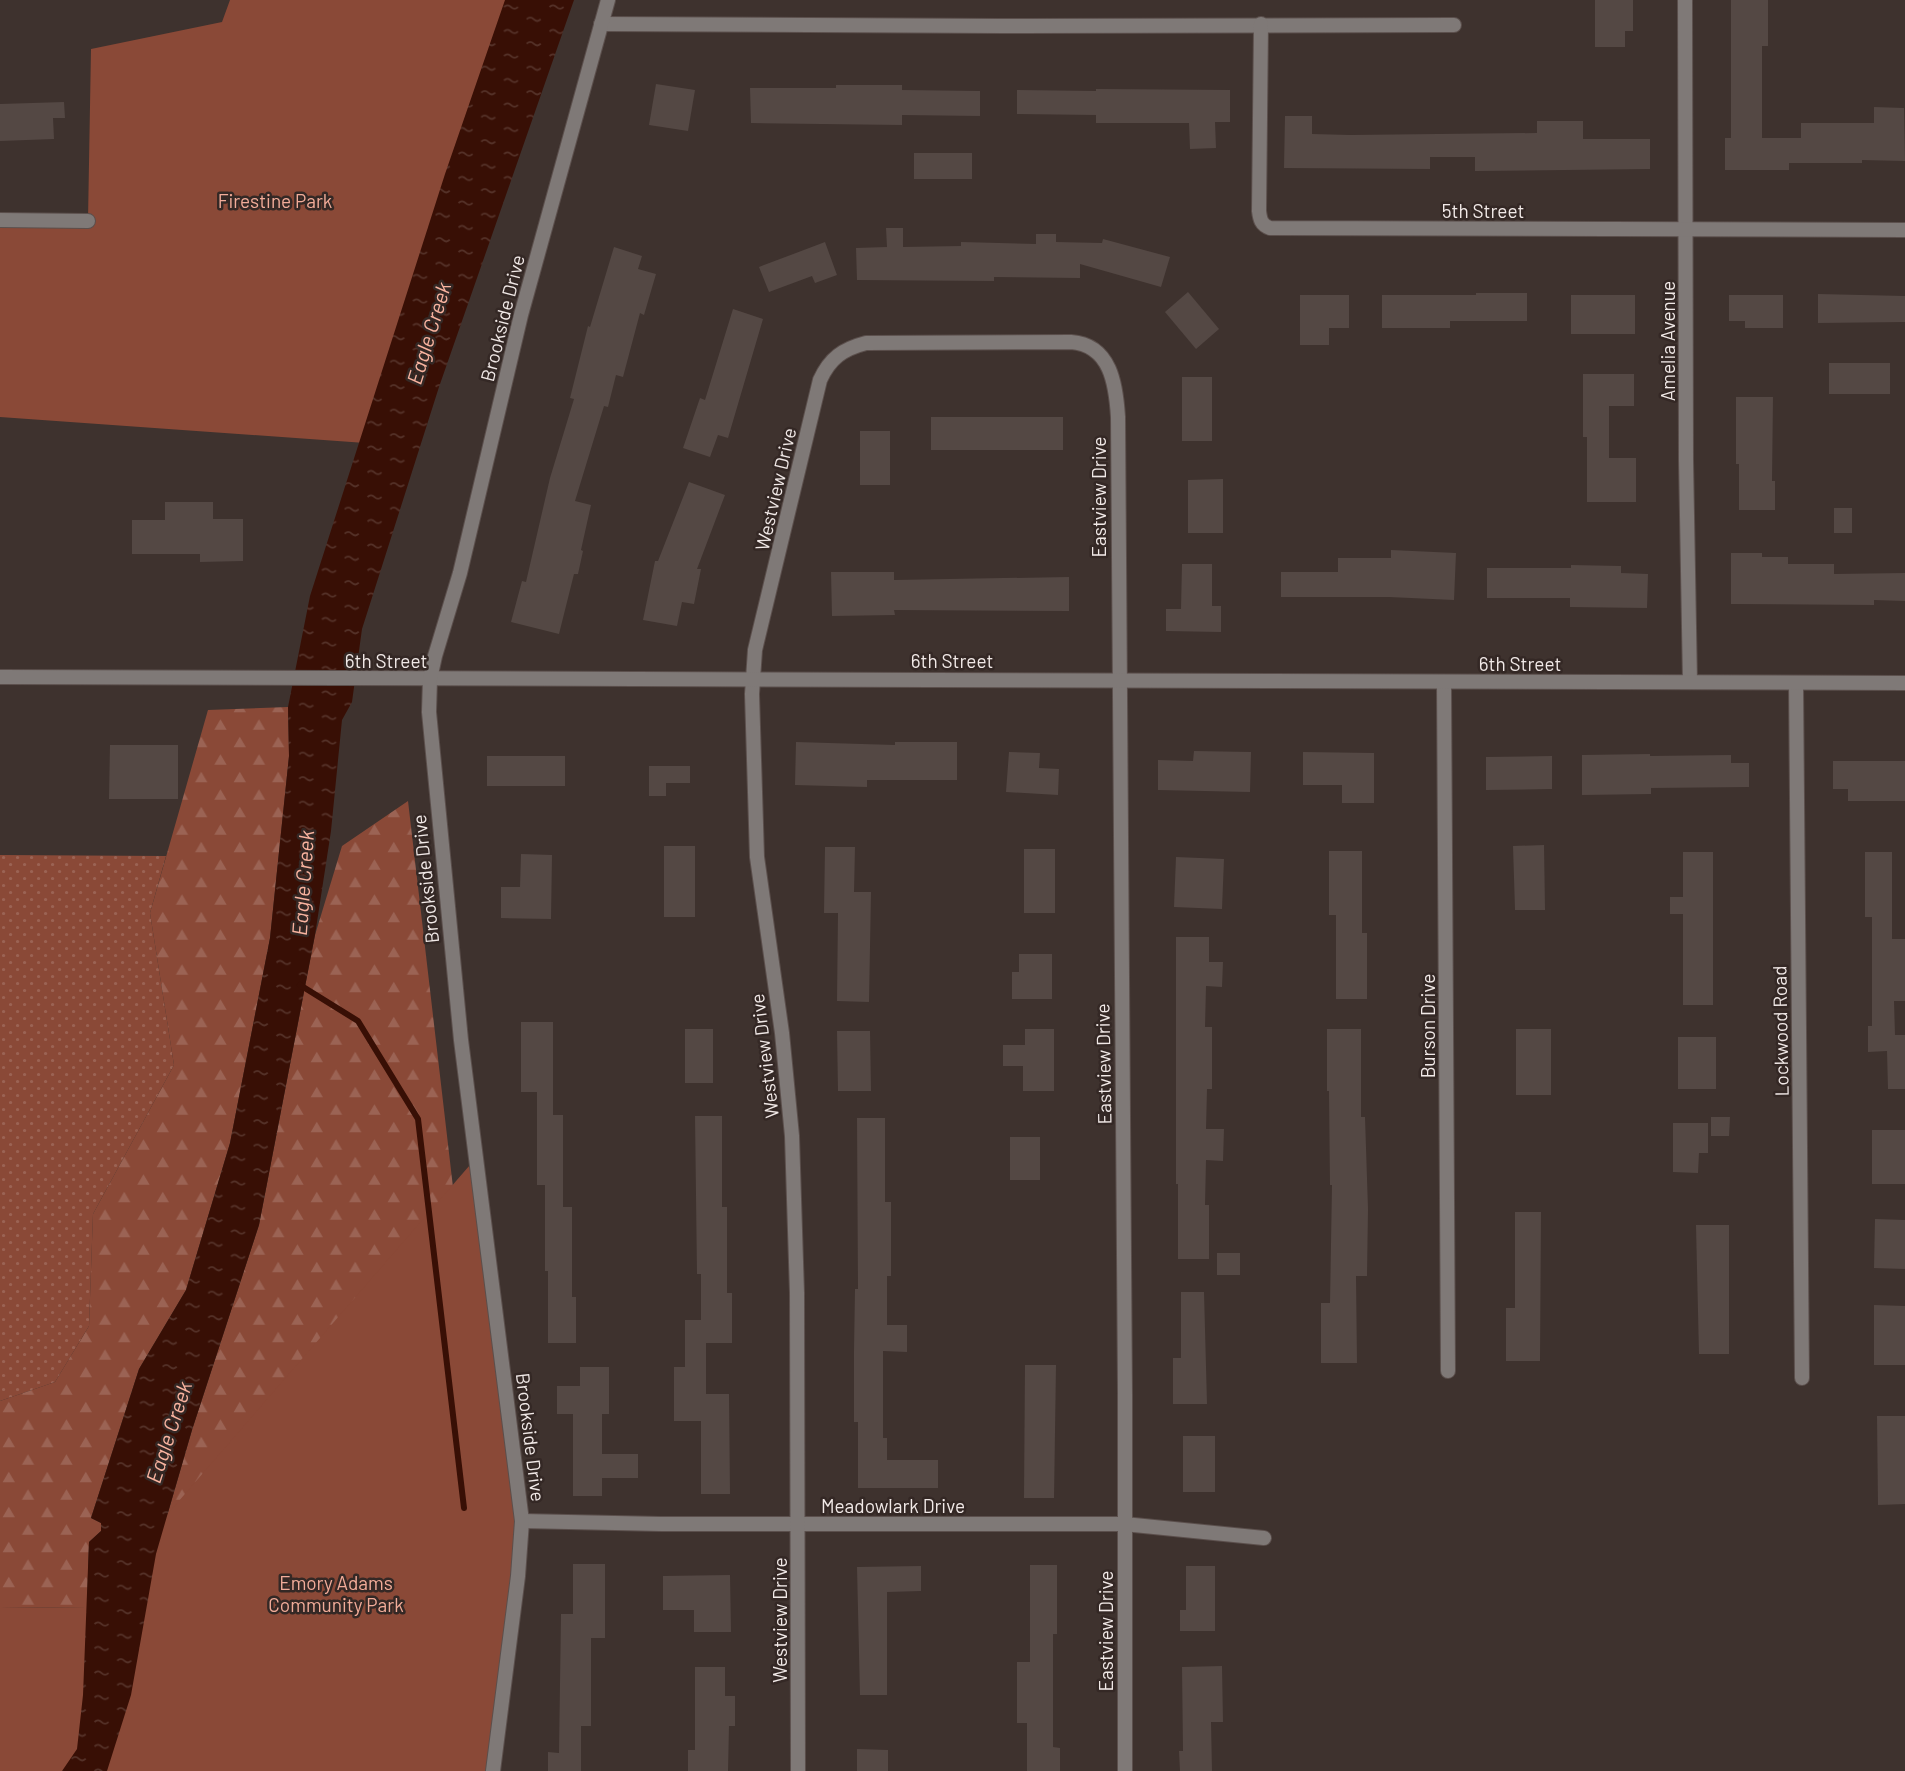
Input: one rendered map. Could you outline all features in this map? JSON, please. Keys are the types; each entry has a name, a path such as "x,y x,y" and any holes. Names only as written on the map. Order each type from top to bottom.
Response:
{"street":[{"name":"Brookside Drive","path":"493,1771 519,1576 522,1521 461,1040 429,712 430,679 475,517 522,315 608,0"},
{"name":"Amelia Avenue","path":"1685,0 1686,460 1690,682"},
{"path":"601,24 1454,24"},
{"name":"5th Street","path":"1261,24 1259,211 1264,226 1270,228 1905,230"},
{"path":"0,220 88,221"},
{"name":"Eastview Drive","path":"839,353 866,343 1080,343 1093,348 1103,359 1116,388 1125,1394 1125,1771"},
{"name":"Westview Drive","path":"798,1771 797,1293 792,1136 788,1077 757,857 753,680 755,650 820,380 839,353"},
{"name":"6th Street","path":"0,677 1905,683"},
{"name":"Burson Drive","path":"1444,682 1448,1371"},
{"name":"Lockwood Road","path":"1796,683 1802,1378"},
{"name":"Meadowlark Drive","path":"522,1521 661,1524 1124,1524 1264,1538"}],"green space":[{"name":"Firestine Park","path":"230,0 539,0 393,445 0,417 0,220 88,220 91,49 222,22"},
{"path":"288,707 289,756 270,938 230,1143 186,1290 139,1369 91,1518 101,1523 101,1531 89,1542 87,1607 0,1608 0,1401 55,1382 89,1326 93,1214 174,1065 150,913 208,710"},
{"path":"408,801 456,1213 107,1771 156,1554 192,1430 259,1225 315,935 342,846"},
{"path":"0,855 166,856 150,913 174,1065 93,1214 89,1326 55,1382 0,1401"},
{"name":"Emory Adams Community Park","path":"476,1158 522,1521 493,1771 0,1771 0,1608 87,1607"}],"water":[{"name":"Eagle Creek","path":"505,0 574,0 439,387 362,629 352,702 342,720 331,831 315,935 259,1225 192,1430 156,1554 131,1695 107,1771 62,1771 77,1749 83,1695 89,1542 101,1531 101,1523 91,1518 139,1369 186,1290 230,1143 270,938 289,756 288,707 310,596 445,174"}],"building":[{"path":"1595,0 1633,0 1633,31 1625,31 1625,47 1595,47"},
{"path":"1731,0 1768,0 1768,46 1762,46 1762,138 1801,138 1801,123 1874,123 1874,107 1904,108 1905,161 1789,163 1789,170 1725,170 1725,138 1731,138"},
{"path":"656,84 695,90 688,131 649,125"},
{"path":"836,85 902,85 902,90 980,91 980,116 902,115 902,125 751,123 750,88 836,88"},
{"path":"1017,90 1230,90 1230,122 1215,122 1216,148 1190,149 1189,123 1096,123 1096,115 1017,114"},
{"path":"64,102 65,118 53,118 54,139 0,141 0,104"},
{"path":"1285,116 1312,116 1312,134 1350,135 1537,133 1537,121 1583,121 1583,139 1650,139 1650,169 1475,171 1475,157 1430,157 1430,169 1284,168"},
{"path":"914,153 972,153 972,179 914,179"},
{"path":"886,228 903,228 903,247 961,246 961,242 1036,244 1036,234 1056,234 1056,242 1102,243 1103,239 1170,257 1161,287 1080,264 1080,278 994,277 994,281 857,280 856,248 887,247"},
{"path":"825,242 837,275 815,283 812,276 769,292 759,267"},
{"path":"614,247 642,256 638,269 656,274 644,315 640,313 623,377 616,375 608,407 604,406 575,501 591,505 578,574 574,574 559,634 511,622 522,581 526,582 550,478 574,399 570,398 588,326 590,327"},
{"path":"1188,292 1219,329 1196,349 1165,312"},
{"path":"1527,293 1527,321 1450,321 1450,328 1382,328 1382,295"},
{"path":"1818,294 1905,296 1905,322 1818,323"},
{"path":"1300,295 1349,295 1349,328 1329,328 1329,345 1300,345"},
{"path":"1571,295 1635,295 1635,334 1571,334"},
{"path":"1729,295 1783,295 1783,328 1745,328 1745,321 1729,321"},
{"path":"733,309 763,319 728,438 718,435 710,457 683,448 700,398 705,400"},
{"path":"1829,363 1890,363 1890,394 1829,394"},
{"path":"1583,374 1634,374 1634,406 1609,406 1609,458 1636,458 1636,502 1587,502"},
{"path":"1182,377 1212,377 1212,441 1182,441"},
{"path":"1736,397 1773,397 1772,481 1775,481 1775,510 1739,510"},
{"path":"931,417 1063,417 1063,450 931,450"},
{"path":"860,431 890,431 890,485 860,485"},
{"path":"1223,479 1223,533 1188,533 1188,480"},
{"path":"689,482 725,495 697,569 701,569 694,604 682,602 677,626 643,620 655,561 658,561"},
{"path":"165,502 213,502 213,519 243,519 243,561 200,562 200,554 132,554 132,520 165,520"},
{"path":"1834,508 1852,508 1852,533 1834,533"},
{"path":"1391,550 1456,553 1454,600 1281,597 1281,572 1338,572 1338,558 1391,558"},
{"path":"1731,553 1762,553 1762,557 1788,557 1788,564 1834,564 1834,574 1905,573 1905,601 1874,600 1874,605 1731,604"},
{"path":"1182,564 1212,564 1212,606 1221,606 1221,632 1166,631 1166,609 1181,609"},
{"path":"1571,565 1621,566 1621,573 1648,574 1647,608 1570,607 1570,598 1487,598 1487,568 1571,568"},
{"path":"831,572 894,572 894,580 1069,577 1069,611 894,610 895,615 832,616"},
{"path":"796,742 895,745 895,742 957,742 957,780 867,780 867,787 795,785"},
{"path":"110,745 178,745 178,799 109,799"},
{"path":"1194,751 1251,752 1250,792 1158,790 1158,760 1193,761"},
{"path":"1009,752 1040,753 1039,768 1059,769 1058,795 1006,792"},
{"path":"1303,752 1374,753 1374,803 1342,803 1342,785 1303,785"},
{"path":"1582,755 1731,755 1731,763 1749,763 1749,787 1651,788 1651,794 1582,795"},
{"path":"487,756 565,756 565,786 487,786"},
{"path":"1552,756 1552,789 1486,790 1486,757"},
{"path":"1833,761 1905,761 1905,801 1848,801 1848,789 1833,789"},
{"path":"649,766 690,766 690,783 666,783 666,796 649,796"},
{"path":"1544,845 1545,910 1515,910 1513,846"},
{"path":"664,846 695,846 695,917 664,917"},
{"path":"825,847 855,847 854,892 871,892 869,1002 837,1001 838,913 824,913"},
{"path":"1024,849 1055,849 1055,913 1024,913"},
{"path":"1329,851 1362,851 1362,933 1367,933 1367,999 1336,999 1336,915 1329,915"},
{"path":"1683,852 1713,852 1713,1005 1683,1005 1683,914 1670,914 1670,897 1683,897"},
{"path":"1865,852 1892,852 1892,939 1905,939 1905,1001 1894,1001 1895,1035 1905,1035 1905,1089 1888,1089 1887,1051 1868,1052 1868,1026 1872,1026 1872,917 1865,917"},
{"path":"521,854 552,855 551,919 501,918 501,887 520,887"},
{"path":"1176,857 1224,859 1222,909 1174,907"},
{"path":"1176,937 1209,937 1209,962 1223,962 1222,987 1206,986 1205,1027 1212,1027 1212,1089 1207,1089 1206,1129 1224,1129 1223,1161 1206,1160 1205,1205 1209,1205 1209,1259 1178,1259"},
{"path":"1019,954 1052,954 1052,999 1012,999 1012,972 1019,972"},
{"path":"521,1022 553,1022 553,1115 563,1115 563,1207 572,1207 572,1297 576,1297 576,1343 548,1343 545,1185 537,1185 537,1092 521,1092"},
{"path":"685,1029 713,1029 713,1083 685,1083"},
{"path":"1025,1029 1054,1029 1054,1091 1023,1091 1023,1066 1003,1066 1003,1045 1025,1045"},
{"path":"1327,1029 1361,1029 1361,1117 1365,1117 1368,1209 1367,1276 1356,1276 1357,1363 1321,1363 1321,1303 1330,1303 1332,1185"},
{"path":"1516,1029 1551,1029 1551,1095 1516,1095"},
{"path":"837,1031 870,1031 871,1091 838,1091"},
{"path":"1678,1037 1716,1037 1716,1089 1678,1089"},
{"path":"695,1116 722,1116 722,1207 727,1207 727,1293 732,1293 732,1343 706,1343 706,1394 729,1394 730,1494 701,1494 701,1421 674,1421 674,1367 685,1367 685,1320 701,1320 701,1274 697,1274"},
{"path":"1711,1117 1730,1117 1729,1136 1711,1136"},
{"path":"857,1118 885,1118 885,1202 891,1202 891,1276 887,1276 887,1325 907,1325 907,1352 883,1351 883,1438 887,1438 887,1460 938,1460 938,1488 858,1488 858,1422 854,1422 855,1289 858,1289"},
{"path":"1673,1123 1708,1123 1708,1153 1699,1153 1698,1173 1673,1172"},
{"path":"1872,1130 1905,1130 1905,1184 1872,1184"},
{"path":"1010,1137 1040,1137 1040,1180 1010,1180"},
{"path":"1515,1212 1541,1212 1540,1361 1506,1361 1506,1308 1515,1308"},
{"path":"1875,1219 1905,1220 1905,1269 1874,1268"},
{"path":"1696,1225 1729,1225 1729,1354 1699,1354"},
{"path":"1217,1253 1240,1253 1240,1275 1217,1275"},
{"path":"1181,1292 1204,1292 1207,1404 1173,1404 1173,1358 1181,1358"},
{"path":"1874,1305 1905,1306 1905,1365 1874,1365"},
{"path":"1025,1365 1056,1365 1054,1498 1024,1498"},
{"path":"580,1367 609,1367 609,1414 602,1414 602,1454 638,1454 638,1478 602,1478 602,1496 573,1496 573,1414 557,1414 557,1386 580,1386"},
{"path":"1877,1416 1905,1416 1905,1504 1878,1505"},
{"path":"1183,1436 1215,1436 1215,1492 1183,1492"},
{"path":"573,1564 605,1564 605,1638 591,1638 591,1726 581,1726 581,1771 548,1771 548,1752 559,1753 561,1614 573,1614"},
{"path":"1030,1565 1057,1565 1057,1634 1053,1634 1053,1747 1060,1748 1060,1771 1027,1771 1027,1723 1017,1723 1017,1662 1030,1662"},
{"path":"921,1566 921,1591 887,1592 887,1695 860,1695 857,1567"},
{"path":"1186,1566 1215,1566 1215,1631 1180,1631 1180,1610 1186,1610"},
{"path":"730,1575 731,1632 694,1632 694,1610 663,1610 663,1576"},
{"path":"1222,1666 1223,1722 1211,1722 1212,1771 1180,1771 1179,1751 1183,1751 1182,1667"},
{"path":"695,1667 725,1667 725,1696 735,1696 735,1726 729,1726 728,1771 688,1771 688,1750 695,1750"},
{"path":"857,1749 888,1750 888,1771 857,1771"}],"waterway":[{"path":"300,985 358,1021 418,1119 464,1508"}]}
